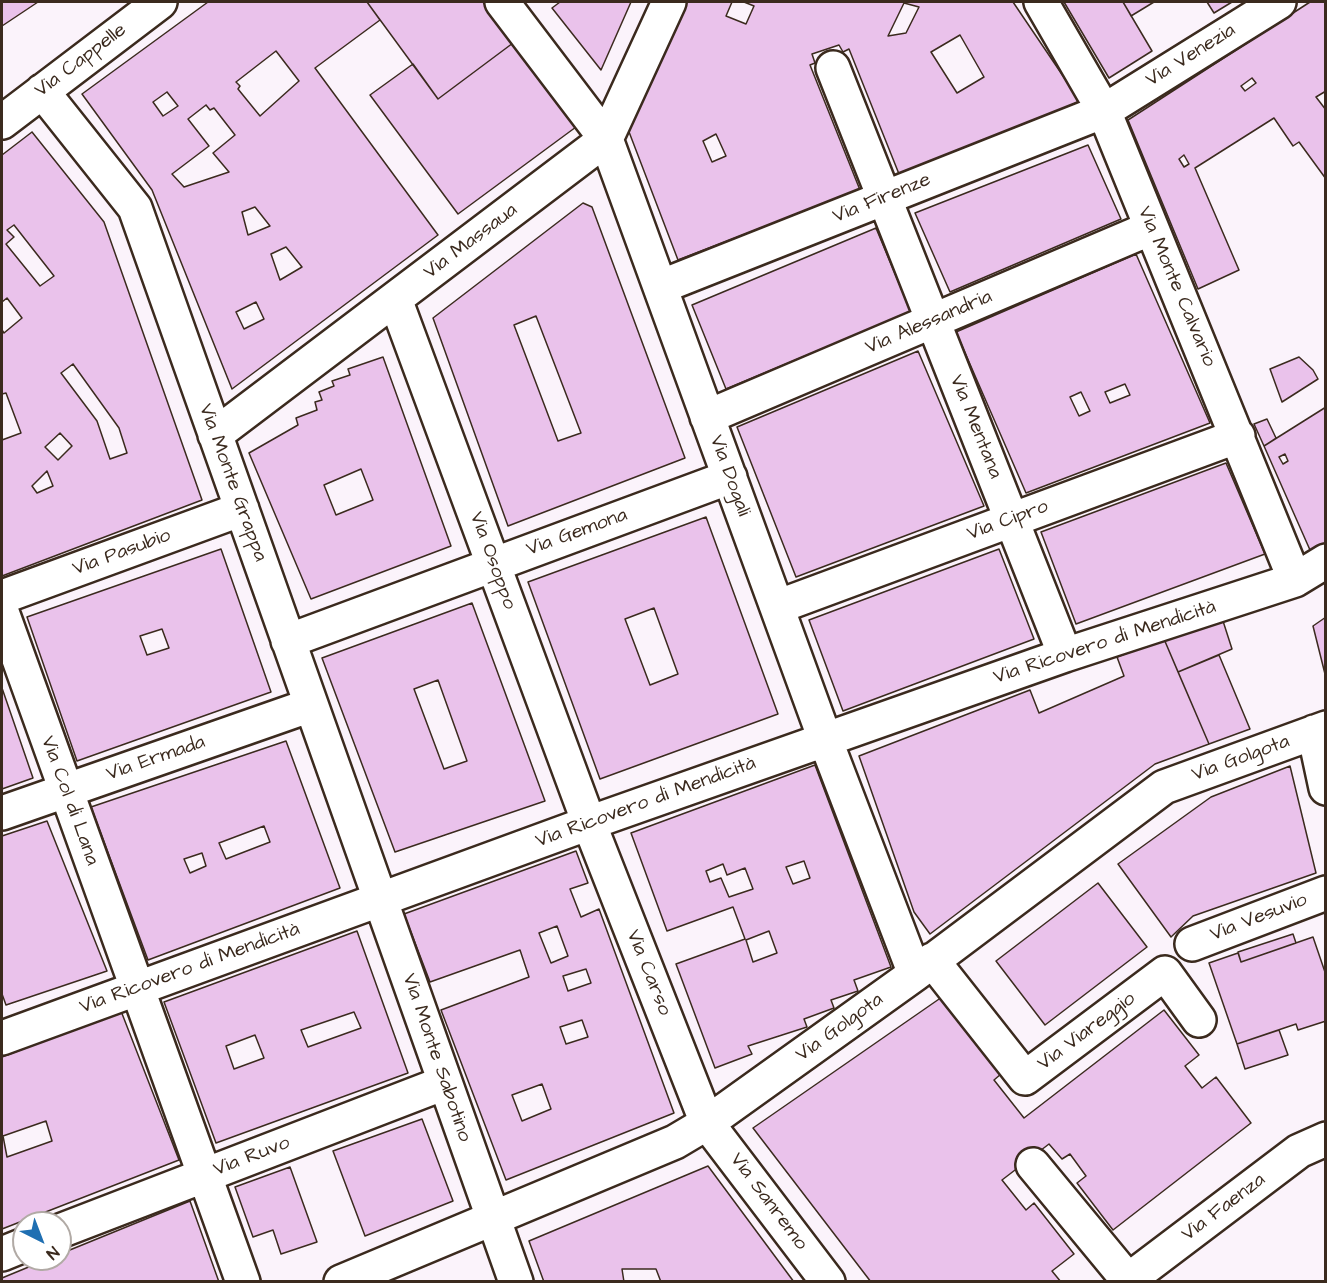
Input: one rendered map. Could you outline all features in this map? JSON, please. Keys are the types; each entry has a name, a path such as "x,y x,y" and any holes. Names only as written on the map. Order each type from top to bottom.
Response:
{"street":[{"name":"Via Cappelle","path":"2,122 160,2"},
{"name":"Via Dogali","path":"502,2 606,139 825,739 924,967"},
{"name":"Via Massaua","path":"215,435 606,139 669,2"},
{"name":"Via Monte Calvario","path":"1041,2 1104,111 1295,580"},
{"name":"Via Venezia","path":"1104,111 1279,2"},
{"name":"Via Mentana","path":"833,68 1065,656"},
{"name":"Via Monte Grappa","path":"42,91 135,208 380,899"},
{"name":"Via Firenze","path":"660,287 1104,111"},
{"name":"Via Alessandria","path":"707,417 1151,228"},
{"name":"Via Osoppo","path":"395,299 589,823"},
{"name":"Via Cipro","path":"777,607 1238,436"},
{"name":"Via Gemona","path":"288,640 730,477"},
{"name":"Via Pasubio","path":"2,597 242,508"},
{"name":"Via Ricovero di Mendicità","path":"2,1038 825,739 1295,580 1326,561"},
{"name":"Via Col di Lana","path":"2,612 136,990 243,1281"},
{"name":"Via Ermada","path":"2,813 311,705"},
{"path":"1320,730 1326,788"},
{"name":"Via Golgota","path":"341,1281 675,1142 707,1123 924,967 1164,787 1320,730"},
{"name":"Via Carso","path":"589,823 707,1123"},
{"name":"Via Vesuvio","path":"1192,944 1326,893"},
{"name":"Via Monte Sabotino","path":"380,899 516,1281"},
{"name":"Via Viareggio","path":"924,967 1025,1078 1165,973 1199,1020"},
{"name":"Via Ruvo","path":"72,1226 444,1083"},
{"name":"Via Sanremo","path":"707,1123 828,1281"},
{"name":"Via Faenza","path":"1127,1281 1299,1151 1326,1139"},
{"path":"1034,1165 1127,1281"}],"building":[{"path":"2,2 38,2 2,26"},
{"path":"208,2 367,2 380,20 315,68 438,235 232,389 152,190 82,94","holes":["276,51 299,81 260,116 238,89 240,86 236,82","167,92 178,106 163,116 153,102","206,105 210,110 214,108 235,135 213,153 229,172 184,187 172,174 209,146 188,119","255,207 270,226 248,235 242,212","286,247 302,267 280,280 271,254","256,302 264,319 244,329 236,312"]},
{"path":"367,2 483,2 513,43 438,99"},
{"path":"560,2 631,2 601,70 552,8"},
{"path":"680,2 732,2 726,16 746,24 754,6 744,2 1013,2 1080,101 990,145 899,174 849,49 843,52 839,45 812,54 815,63 810,65 860,190 678,260 626,124","holes":["904,3 919,7 906,33 888,36","960,35 984,77 957,93 931,52","716,134 726,156 712,162 703,141"]},
{"path":"1064,2 1123,2 1152,51 1109,78"},
{"path":"1123,2 1154,2 1131,16"},
{"path":"1207,2 1232,2 1214,13"},
{"path":"1310,2 1326,2 1326,91 1316,97 1326,110 1326,179 1299,142 1293,146 1274,118 1195,168 1239,270 1198,289 1128,120","holes":["1252,78 1256,83 1245,91 1241,86","1184,155 1189,164 1184,167 1179,159"]},
{"path":"513,43 576,127 458,214 370,95 413,64 438,99"},
{"path":"32,132 104,222 202,500 2,576 2,440 21,433 6,393 2,394 2,330 4,333 22,318 7,298 2,302 2,155","holes":["14,225 54,276 40,286 6,244 14,237 7,230","73,364 119,428 127,453 110,459 97,421 61,373","60,433 72,446 58,460 45,447","47,471 53,486 37,493 32,486"]},
{"path":"1088,145 1121,219 950,292 915,213"},
{"path":"583,203 592,207 685,458 508,526 433,318","holes":["536,316 581,433 558,441 514,325"]},
{"path":"876,228 911,312 726,389 692,305"},
{"path":"1136,254 1210,423 1026,493 956,332","holes":["1125,384 1130,395 1110,403 1105,392","1081,392 1090,411 1079,416 1070,397"]},
{"path":"918,351 984,506 796,577 737,427"},
{"path":"383,357 451,546 311,599 249,453 298,425 296,418 317,410 315,402 322,400 319,392 334,386 332,381 350,375 348,369","holes":["361,469 373,500 336,515 324,485"]},
{"path":"1299,357 1313,370 1318,379 1282,402 1270,369"},
{"path":"1326,407 1326,543 1313,551 1310,550 1264,446","holes":["1285,454 1288,461 1283,464 1279,457"]},
{"path":"1267,419 1276,438 1264,446 1254,424"},
{"path":"1226,463 1265,554 1076,624 1041,532"},
{"path":"706,517 778,714 600,779 528,582","holes":["654,608 678,674 650,685 625,619"]},
{"path":"221,549 271,692 77,761 27,617","holes":["162,629 169,648 147,655 140,636"]},
{"path":"999,549 1034,639 843,711 809,620"},
{"path":"472,603 545,801 395,852 322,658","holes":["438,680 467,761 444,769 414,689"]},
{"path":"1326,617 1326,678 1313,626"},
{"path":"1223,621 1232,649 1178,672 1164,639"},
{"path":"1164,639 1209,744 1155,764 930,934 914,912 859,756 1030,690 1039,713 1124,676 1117,657"},
{"path":"1219,655 1250,729 1209,744 1178,672"},
{"path":"2,688 33,778 2,789"},
{"path":"286,741 340,888 148,960 91,807","holes":["264,826 270,842 226,859 219,843","202,853 206,866 190,873 184,859"]},
{"path":"815,765 891,967 854,980 858,991 831,1000 834,1008 804,1019 807,1027 748,1046 752,1054 715,1068 676,964 745,939 733,907 667,931 631,833","holes":["804,861 810,878 793,884 786,867","723,864 727,875 745,868 753,889 729,897 721,878 710,882 706,871","769,931 777,953 753,962 746,940"]},
{"path":"1290,766 1316,873 1193,916 1171,937 1118,864 1211,797"},
{"path":"47,821 107,971 6,1005 2,994 2,836"},
{"path":"576,851 588,883 570,889 581,917 599,909 674,1113 506,1180 441,1010 529,977 520,950 430,982 404,914","holes":["557,926 568,956 551,963 539,933","586,969 591,983 568,991 563,976","582,1020 588,1037 566,1044 560,1027","542,1084 551,1109 522,1121 512,1095"]},
{"path":"1098,883 1147,947 1045,1025 996,961"},
{"path":"357,931 408,1073 216,1143 164,1002","holes":["354,1012 361,1028 308,1047 301,1030","255,1035 264,1058 234,1069 226,1046"]},
{"path":"1293,934 1296,943 1241,962 1238,952"},
{"path":"1313,937 1326,975 1326,1021 1298,1030 1296,1024 1237,1044 1209,963 1238,953 1241,962"},
{"path":"942,997 1001,1074 994,1080 1024,1118 1164,1010 1199,1055 1185,1066 1202,1088 1216,1077 1251,1123 1113,1230 1077,1183 1086,1176 1070,1154 1062,1159 1049,1144 1002,1180 1026,1210 1034,1203 1074,1254 1052,1271 1061,1282 871,1282 753,1128"},
{"path":"121,1011 179,1160 48,1211 12,1211 12,1225 2,1229 2,1057","holes":["46,1121 52,1141 7,1157 3,1136"]},
{"path":"1279,1030 1288,1055 1245,1069 1237,1044"},
{"path":"422,1119 453,1201 365,1236 333,1151"},
{"path":"708,1166 794,1282 661,1282 656,1269 622,1269 624,1282 544,1282 529,1241"},
{"path":"290,1167 317,1242 281,1254 273,1230 253,1237 235,1187"},
{"path":"190,1201 219,1282 2,1282 2,1278 19,1271 72,1271 72,1249"}]}
